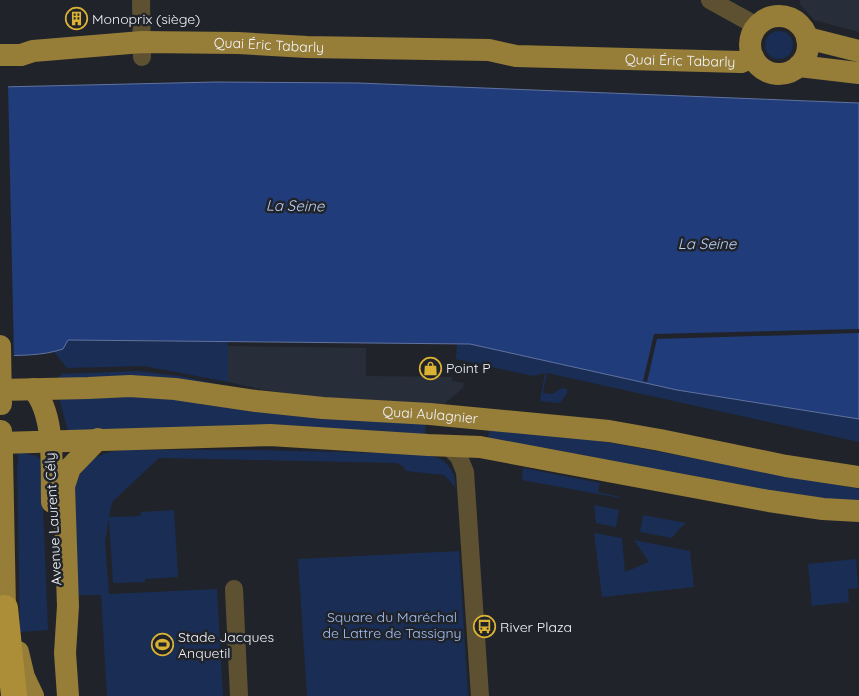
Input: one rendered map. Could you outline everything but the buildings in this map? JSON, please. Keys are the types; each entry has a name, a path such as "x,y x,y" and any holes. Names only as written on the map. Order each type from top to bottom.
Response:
{"highway":[{"path":"4,696 1,659 5,608"},
{"path":"5,608 14,696"}],"main road":[{"path":"781,8 802,27 807,38 808,48 806,58 800,66 788,72 774,73 762,68 753,57 750,43 757,26 764,20 772,17 781,8"},
{"path":"807,38 859,51"},
{"name":"Quai Éric Tabarly","path":"10,55 33,51 142,49 238,43 307,47 489,50 516,56 741,62 753,57"},
{"name":"Quai Éric Tabarly","path":"142,49 462,62 490,62 516,56"},
{"path":"800,66 859,72"},
{"path":"0,346 5,608 0,634"},
{"name":"Quai Aulagnier","path":"0,397 33,389 157,387 323,408 609,431 786,466 859,477"},
{"name":"Avenue Laurent Cély","path":"33,389 40,398 46,412 50,441 57,606 65,652 68,696"},
{"path":"448,446 450,423 464,418 479,422 482,427 480,447"},
{"name":"Quai Aulagnier","path":"1,443 270,435 480,447 769,501 823,509 859,511"},
{"name":"Avenue Laurent Cély","path":"65,652 68,606 64,486 70,468 98,439"},
{"path":"5,608 24,677 33,696"}],"street":[{"path":"141,0 142,49"},
{"path":"710,0 757,26"},
{"path":"448,446 458,457 465,472 480,696"},
{"path":"465,472 471,457 480,447"},
{"path":"234,589 239,696"}],"shaded area":[{"path":"800,0 859,0 859,32 814,20 800,4"},
{"name":"Point P","path":"228,346 366,348 366,376 452,377 452,381 464,383 463,388 445,404 314,397 265,390 228,382"}],"green space":[{"path":"779,31 789,35 793,45 789,55 779,59 769,55 765,45 769,35"},
{"path":"67,340 228,342 228,382 144,366 67,368 54,352 63,349"},
{"path":"457,344 470,344 677,390 859,419 859,442 547,373 543,393 552,394 562,388 567,389 567,393 560,403 540,401 545,373 533,376 456,359"},
{"path":"138,371 179,376 266,394 59,379 61,374"},
{"path":"112,392 426,420 425,434 68,431 58,395"},
{"path":"489,430 581,438 859,489 859,505 822,502 488,439"},
{"path":"127,450 257,450 423,454 437,457 447,464 453,474 456,488 444,475 406,471 403,466 397,463 159,458 112,502 109,517 141,516 141,512 174,510 178,577 145,579 145,582 113,583 109,519 105,541 109,594 217,589 223,696 107,696 101,595 77,595 73,492 81,474 92,461 107,453"},
{"path":"18,452 36,456 41,460 48,630 20,632"},
{"path":"523,468 600,483 598,492 620,498 522,480"},
{"path":"594,505 619,510 616,527 596,523"},
{"path":"643,515 686,523 672,538 640,532"},
{"path":"594,533 622,538 625,572 649,562 634,540 690,551 694,587 602,597"},
{"name":"Square du Maréchal de Lattre de Tassigny","path":"459,551 468,696 307,696 298,559"},
{"path":"856,559 858,588 848,589 849,602 812,606 808,564"}],"water":[{"name":"La Seine","path":"216,82 358,83 859,103 859,419 677,390 470,344 68,340 63,349 47,353 0,356 0,87"}],"pier":[{"path":"0,84 8,84 14,358 0,358"},
{"path":"859,329 859,333 657,339 647,382 643,381 654,334"}],"place":[{"name":"Monoprix (siège)","path":"76,19"},
{"name":"Point P","path":"430,368"},
{"name":"River Plaza","path":"484,627"},
{"name":"Stade Jacques Anquetil","path":"162,645"}]}
